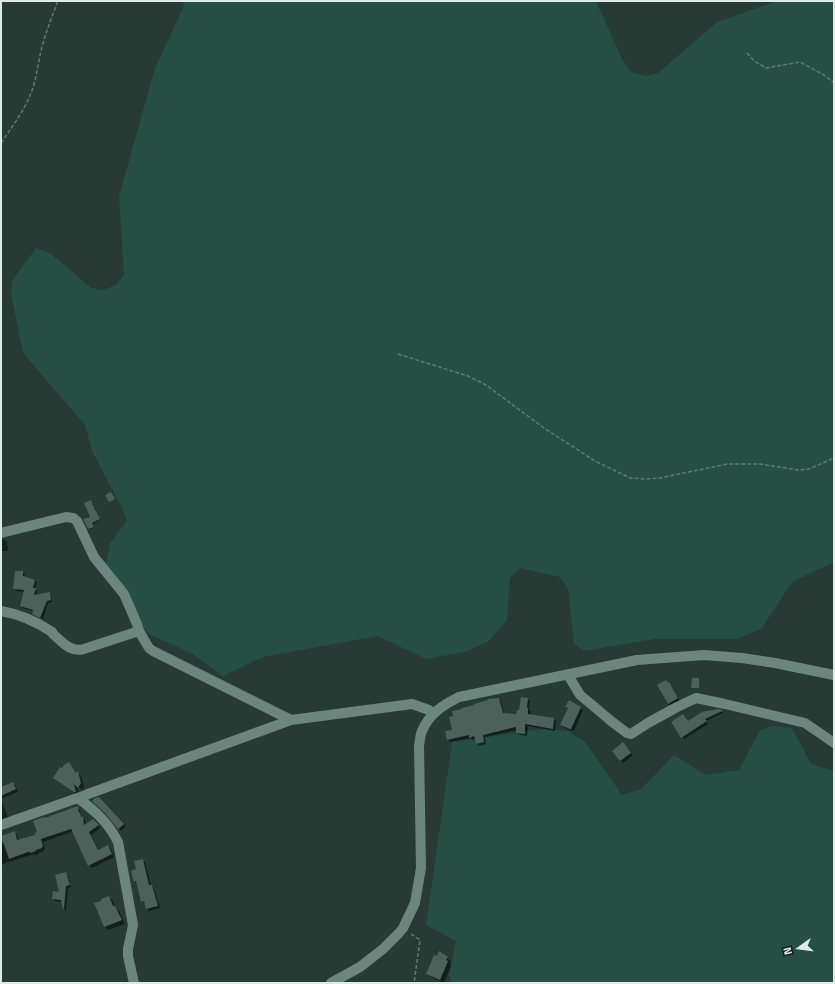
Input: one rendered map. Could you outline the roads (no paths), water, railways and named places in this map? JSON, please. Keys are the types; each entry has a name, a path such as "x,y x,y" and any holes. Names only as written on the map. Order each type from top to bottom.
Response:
{"street":[{"path":"1,533 66,517 73,518 77,521 94,557 124,594 139,631 149,648 158,654 291,720"},
{"path":"1,611 13,613 38,623 52,632 71,649 76,650 84,649 139,631"},
{"path":"331,983 360,967 399,933 415,903 421,868 418,746 422,730 432,714 444,704 459,697 637,660 704,655 742,658 775,663 834,675"},
{"path":"568,675 580,695 627,733 631,734 648,723 696,698 805,723 834,742"},
{"path":"1,825 291,720 412,704 429,710 432,714"},
{"path":"78,798 92,808 106,823 118,842 133,925 128,956 134,983"}]}
